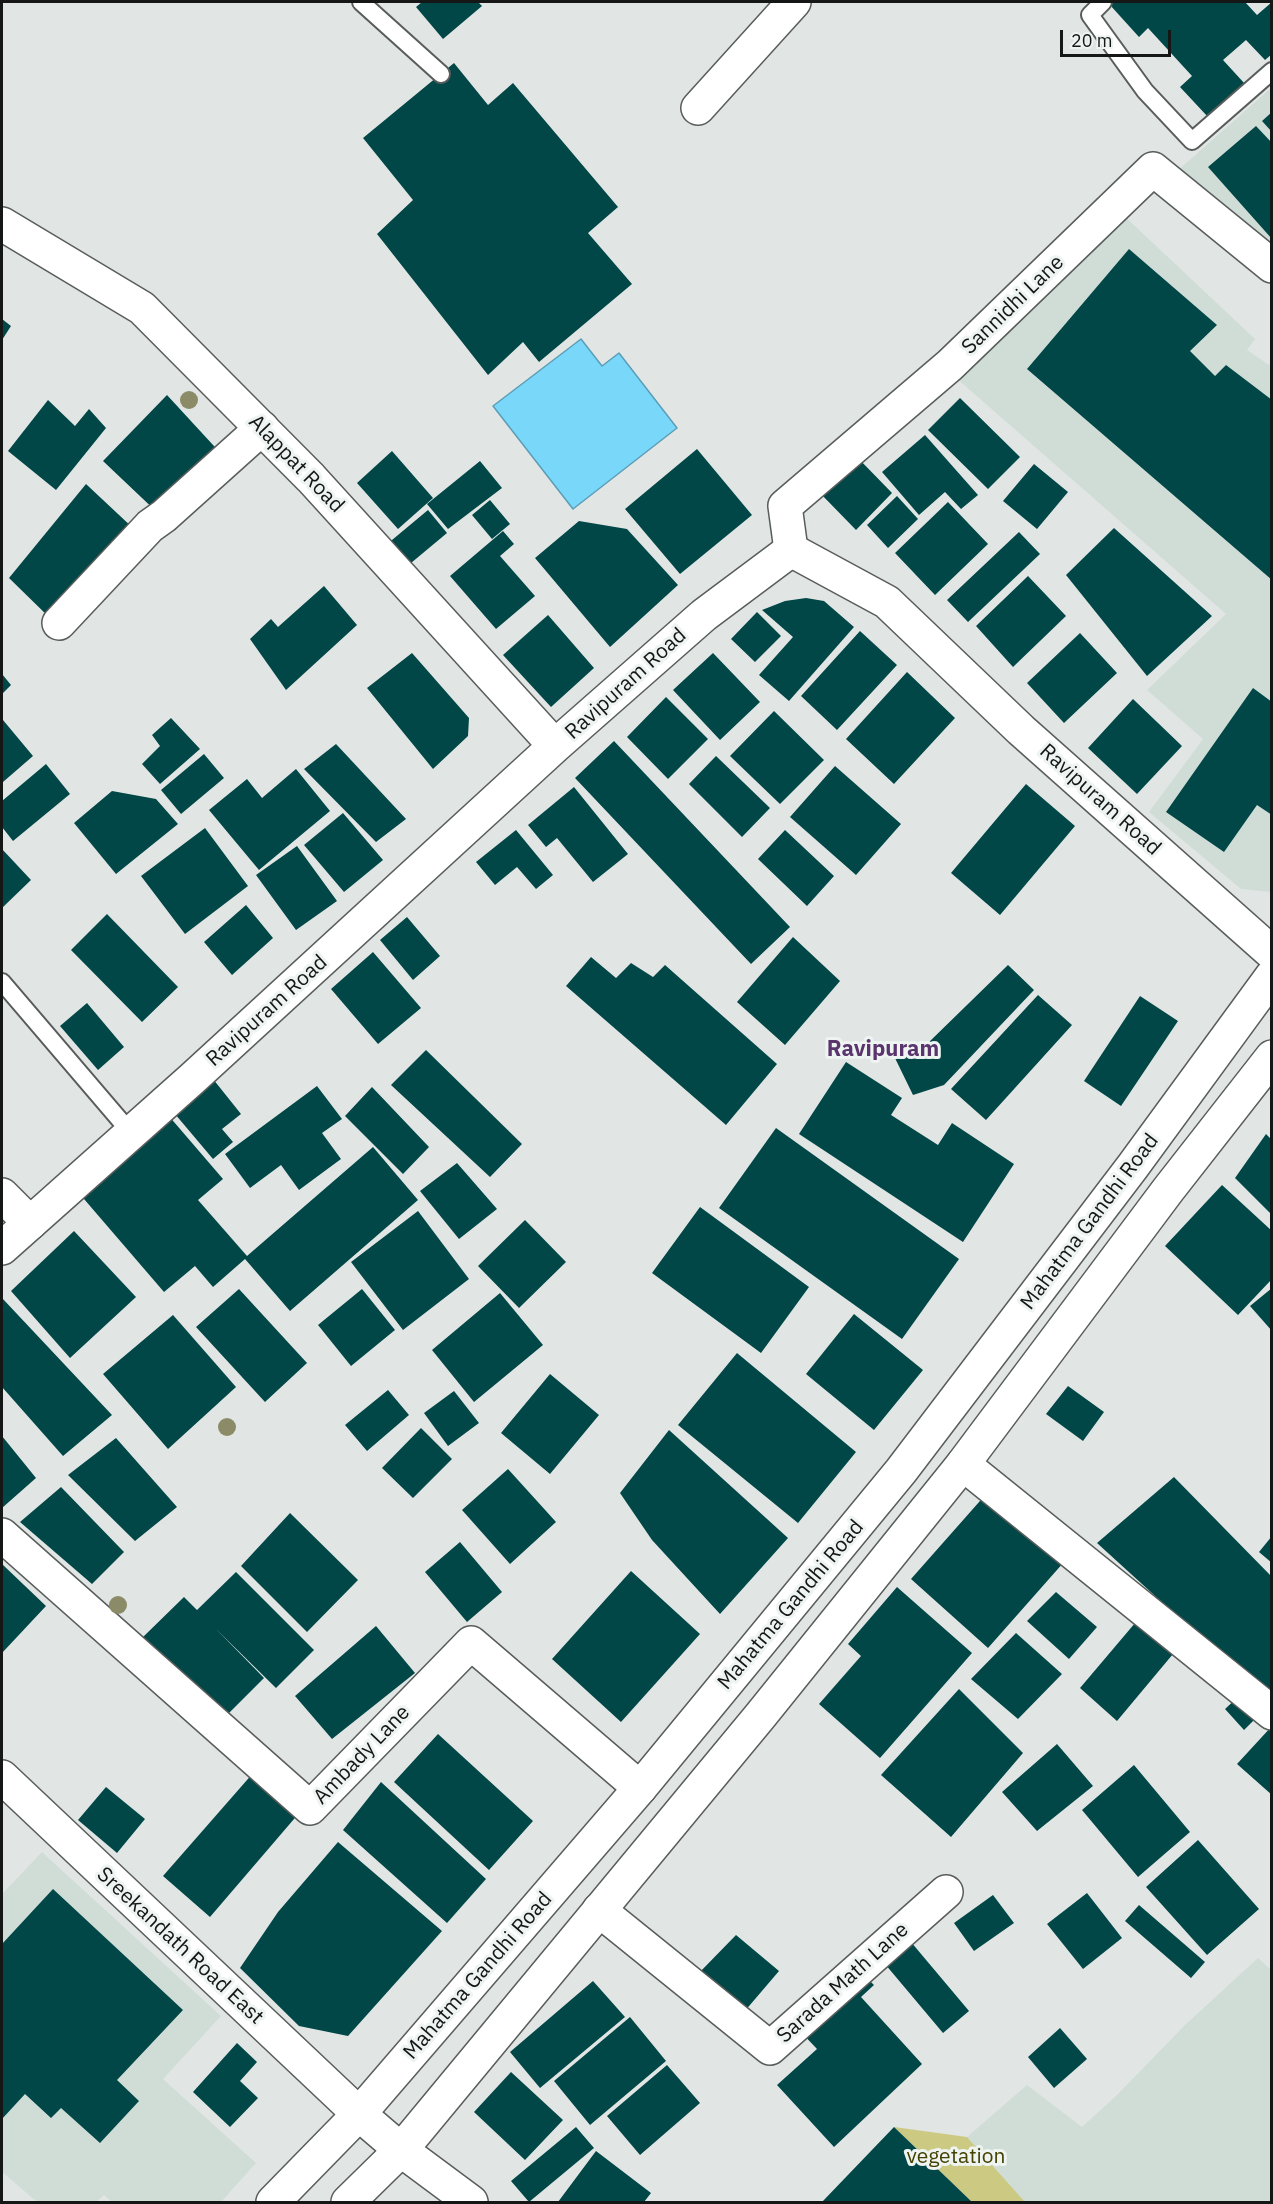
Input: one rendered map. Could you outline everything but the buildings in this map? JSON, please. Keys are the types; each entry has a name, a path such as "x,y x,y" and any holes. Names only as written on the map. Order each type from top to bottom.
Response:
{"main road":[{"path":"698,108 794,2"},
{"name":"Sannidhi Lane","path":"791,550 785,506 950,365 1153,169 1272,266"},
{"name":"Alappat Road","path":"2,224 142,308 311,478 555,746"},
{"path":"59,623 150,526 262,428"},
{"name":"Ravipuram Road","path":"2,1248 131,1134 555,746 704,615 791,550 887,602 1021,730 1272,953"},
{"name":"Mahatma Gandhi Road","path":"273,2202 359,2114 640,1788 902,1471 1134,1166 1272,976"},
{"name":"Mahatma Gandhi Road","path":"348,2202 401,2150 761,1715 963,1464 1161,1200 1272,1057"},
{"path":"2,1195 30,1223"},
{"path":"963,1464 1272,1713"},
{"name":"Ambady Lane","path":"2,1535 310,1808 471,1643 640,1788"},
{"name":"Sreekandath Road East","path":"2,1778 359,2114 401,2150 471,2202"},
{"name":"Sarada Math Lane","path":"599,1910 770,2048 946,1892"}],"lane":[{"path":"361,2 441,74"},
{"path":"1103,2 1090,15 1145,91 1192,141 1272,71"},
{"path":"2,982 131,1134"}],"shaded area":[{"path":"1271,88 1271,250 1176,172"},
{"path":"1119,211 1255,339 1247,350 1272,367 1271,892 1241,889 1149,812 1203,739 1147,690 1226,614 955,377"},
{"path":"42,1852 221,2016 163,2079 256,2163 221,2202 112,2202 104,2195 96,2202 37,2202 2,2172 2,1894"},
{"path":"1258,1958 1271,1970 1271,2202 1025,2202 967,2137 1027,2085 1082,2127 1117,2095 1185,2025"}],"green space":[{"name":"vegetation","path":"894,2127 967,2137 1025,2202 972,2202"}],"water":[{"path":"581,339 602,366 619,353 677,428 573,509 493,406"}],"district":[{"name":"Ravipuram","path":"883,1050"}]}
